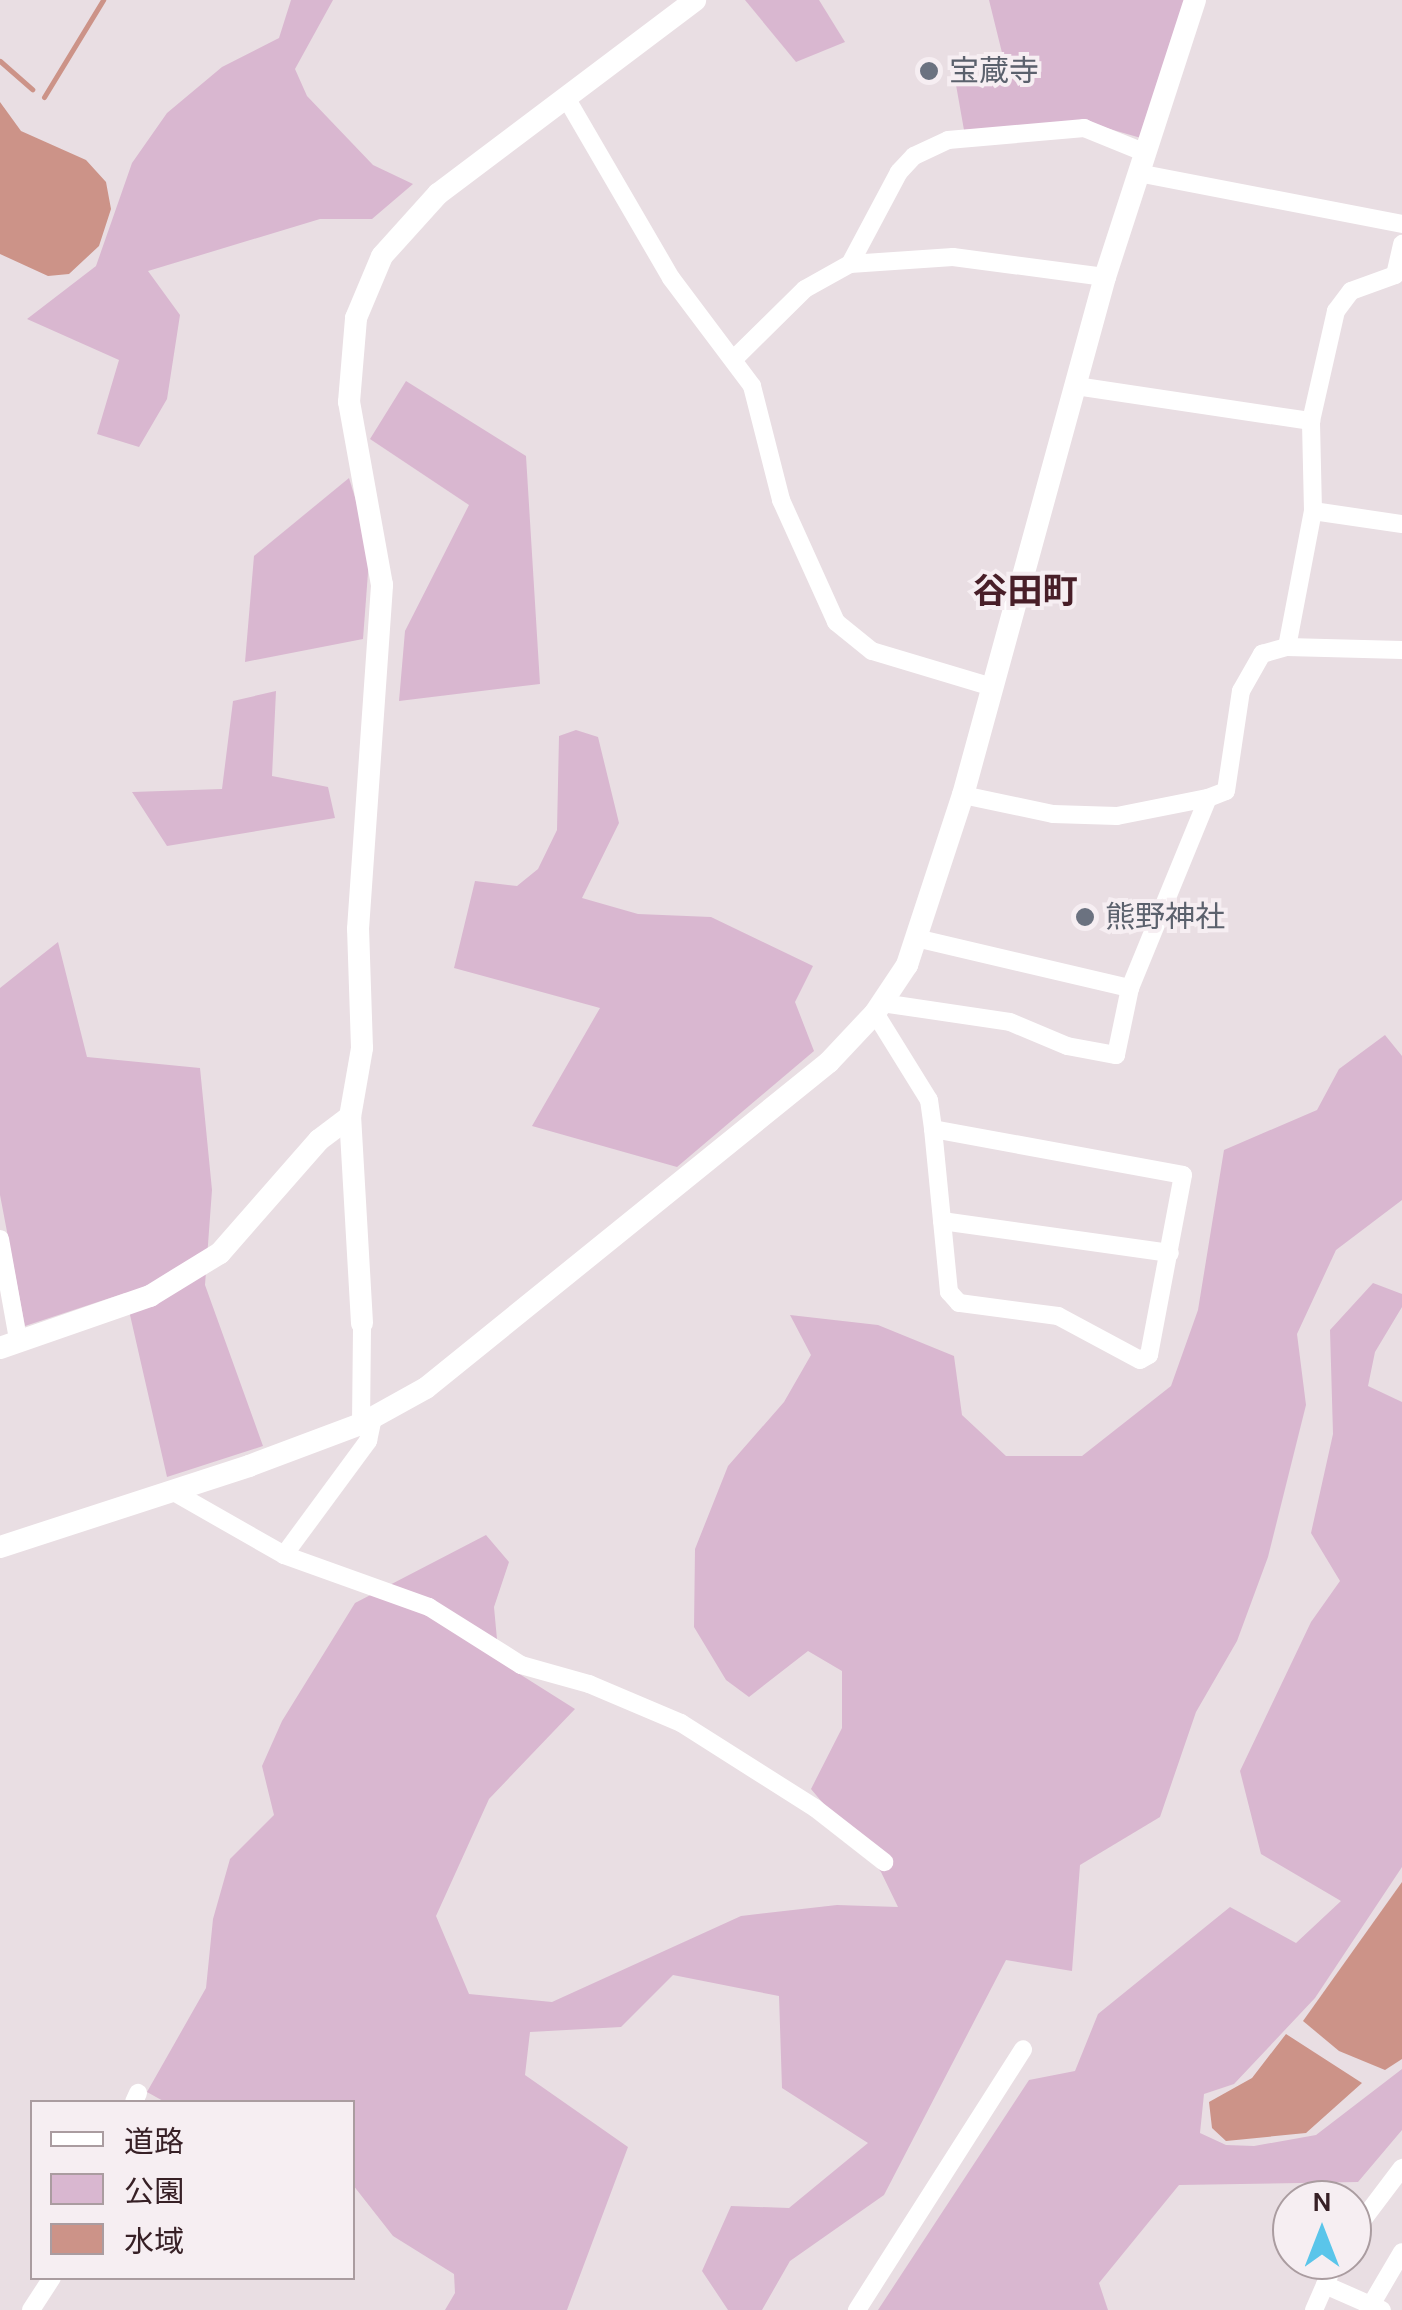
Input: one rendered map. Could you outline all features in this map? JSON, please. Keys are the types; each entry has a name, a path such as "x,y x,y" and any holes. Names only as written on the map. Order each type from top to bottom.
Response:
{"street":[{"path":"284,1555 368,1442 350,1117 362,1048 358,929 382,586 349,402 356,318 372,274 414,218 695,0"},
{"path":"0,1547 367,1421 426,1388 829,1062 878,1008 916,938 963,795 1104,277 1194,0"},
{"path":"568,101 671,278 736,358 752,386 782,500 843,633 886,656 992,687"},
{"path":"850,264 899,172 938,144 1084,128 1142,163 1402,224"},
{"path":"1287,647 1314,512 1311,421 1342,298 1395,275 1402,244"},
{"path":"736,358 806,290 850,264 953,257 1104,277"},
{"path":"1076,386 1311,421"},
{"path":"1314,512 1402,524"},
{"path":"963,795 1054,814 1117,816 1208,798 1226,790 1250,667 1262,654 1287,647 1402,650"},
{"path":"878,1008 1010,1022 1066,1046 1116,1055 1130,988 1208,798"},
{"path":"916,938 1130,988"},
{"path":"878,1008 929,1100 949,1292 959,1303 1058,1316 1140,1360 1150,1356 1183,1175 933,1129"},
{"path":"0,1238 9,1344 150,1296 220,1253 319,1140 350,1117"},
{"path":"942,1221 1170,1253"},
{"path":"172,1491 284,1555 374,1582 429,1606 521,1664 589,1684 681,1723 815,1808 884,1862"},
{"path":"856,2310 1023,2049"},
{"path":"1372,2208 1402,2168"},
{"path":"1325,2285 1374,2308 1402,2252"},
{"path":"30,2310 51,2280"},
{"path":"1314,2310 1327,2280"}],"green space":[{"path":"291,0 333,0 295,69 307,96 373,165 413,184 372,219 320,219 148,271 180,315 167,399 139,447 97,434 119,360 27,319 96,266 132,163 167,113 222,67 279,38"},
{"path":"745,0 819,0 845,42 796,62"},
{"path":"989,0 1187,0 1141,138 1082,121 964,130 956,85 1006,69"},
{"path":"406,381 526,456 540,684 399,701 405,631 469,505 370,439"},
{"path":"349,478 370,546 363,639 245,662 254,556"},
{"path":"276,691 272,776 328,787 335,818 167,846 132,792 222,789 233,701"},
{"path":"576,730 598,737 619,823 582,898 638,914 711,917 813,966 795,1002 814,1051 677,1167 532,1126 600,1008 454,968 475,881 517,886 538,869 557,830 559,736"},
{"path":"58,942 87,1057 200,1068 212,1190 205,1285 263,1446 167,1477 125,1293 25,1326 0,1195 0,988"},
{"path":"1385,1035 1402,1056 1402,1200 1336,1250 1297,1334 1306,1405 1268,1557 1237,1641 1196,1712 1160,1817 1080,1865 1072,1971 1006,1960 884,2195 790,2261 762,2310 728,2310 702,2271 731,2206 789,2208 868,2143 782,2088 779,1996 673,1975 621,2027 530,2032 525,2075 628,2147 567,2310 445,2310 455,2293 454,2274 393,2236 355,2188 355,2100 161,2100 147,2092 206,1988 213,1919 230,1859 274,1815 262,1766 282,1721 355,1603 486,1535 509,1562 494,1607 499,1661 575,1709 489,1799 436,1916 469,1994 552,2002 741,1916 837,1905 898,1907 881,1872 811,1789 842,1728 842,1671 808,1651 749,1697 726,1680 694,1627 695,1549 728,1466 784,1402 811,1355 790,1315 878,1325 954,1356 962,1415 1006,1456 1082,1456 1171,1386 1198,1310 1224,1150 1317,1110 1339,1069"},
{"path":"1373,1283 1402,1294 1402,1307 1375,1352 1368,1386 1402,1402 1402,1867 1315,1998 1234,2084 1204,2094 1200,2133 1226,2145 1254,2146 1316,2135 1402,2069 1402,2130 1360,2180 1179,2185 1099,2283 1108,2310 878,2310 1029,2080 1075,2071 1098,2014 1230,1907 1296,1943 1341,1901 1261,1854 1240,1771 1311,1622 1340,1581 1311,1533 1333,1434 1330,1330"}],"water":[{"path":"0,102 21,131 86,160 106,182 111,209 99,246 69,274 48,276 0,254"},
{"path":"1402,1882 1402,2059 1385,2070 1339,2051 1303,2021"},
{"path":"1286,2034 1362,2083 1306,2133 1226,2141 1212,2128 1209,2102 1252,2078"}],"waterway":[{"path":"44,97 103,0"},
{"path":"0,61 32,89"}],"place":[{"name":"宝蔵寺","path":"929,71"},
{"name":"熊野神社","path":"1085,917"}],"district":[{"name":"谷田町","path":"1025,592"}]}
